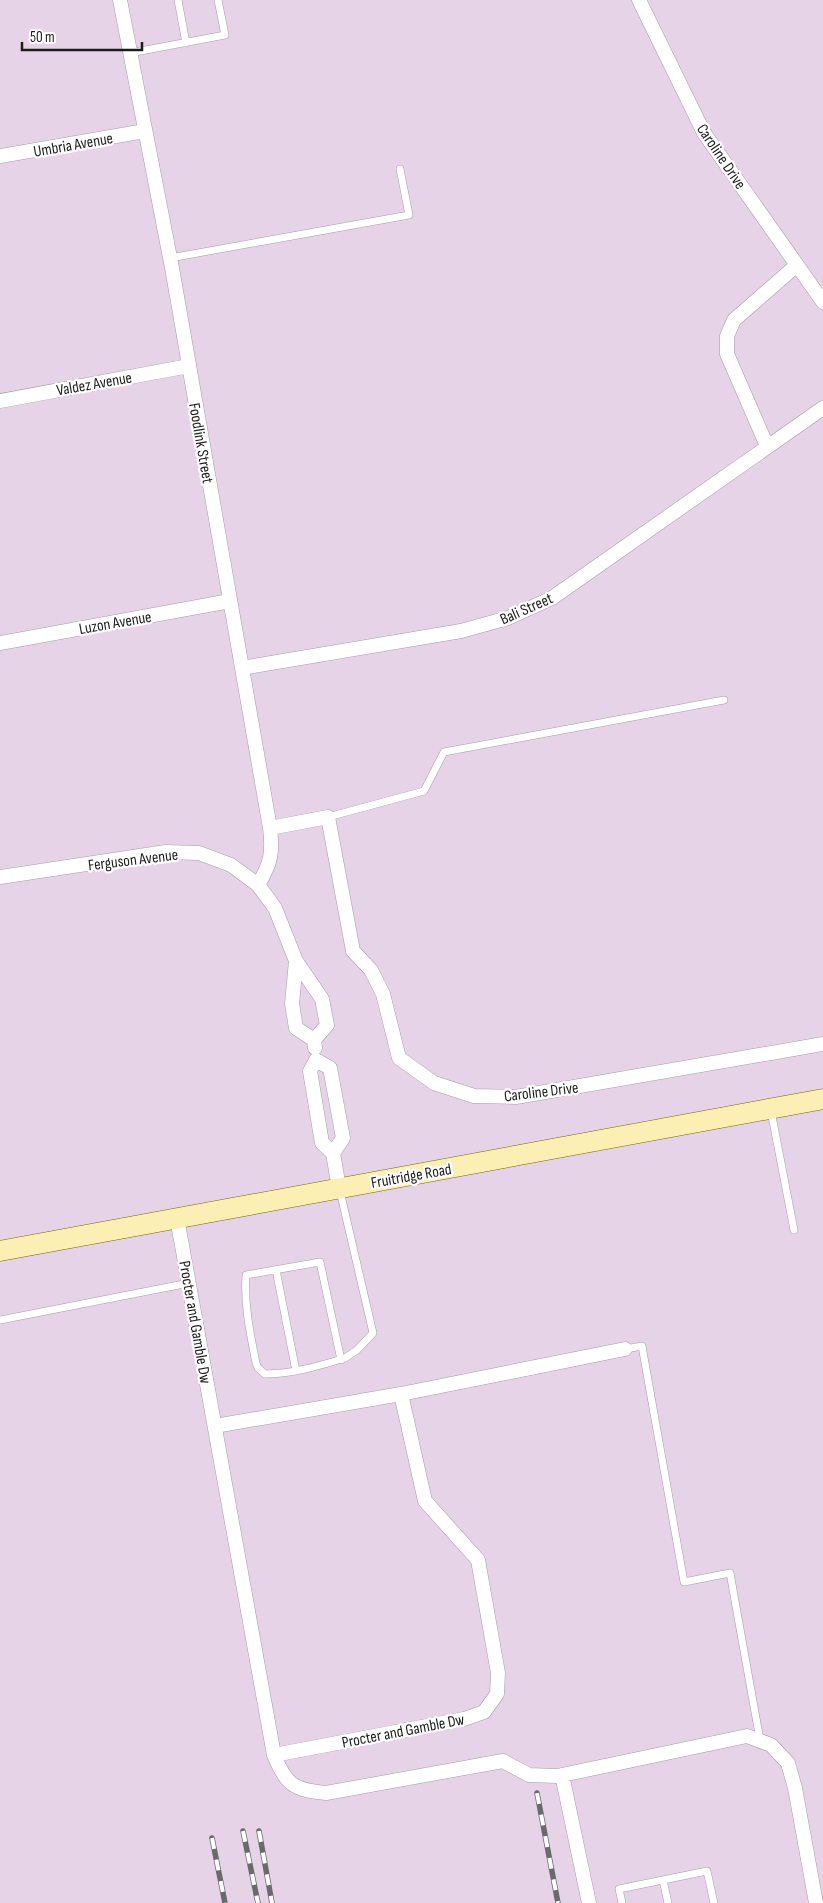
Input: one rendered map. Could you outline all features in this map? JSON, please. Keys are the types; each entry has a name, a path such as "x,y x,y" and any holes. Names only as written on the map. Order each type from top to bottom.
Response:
{"main road":[{"name":"Fruitridge Road","path":"0,1251 823,1099"}],"street":[{"name":"Foodlink Street","path":"120,0 170,258 270,828 273,848 268,868 258,885"},
{"name":"Caroline Drive","path":"639,0 704,132 823,302"},
{"name":"Umbria Avenue","path":"0,156 145,131"},
{"path":"768,446 727,354 727,336 734,320 797,265"},
{"name":"Valdez Avenue","path":"0,401 189,366"},
{"name":"Bali Street","path":"242,668 461,631 508,618 552,598 823,408"},
{"name":"Luzon Avenue","path":"0,643 230,601"},
{"name":"Caroline Drive","path":"328,817 353,951 372,970 383,994 399,1058 434,1083 474,1096 516,1097 823,1044"},
{"path":"270,828 328,817"},
{"name":"Ferguson Avenue","path":"0,877 166,852 199,853 231,865 258,885 275,908 296,961"},
{"path":"296,961 292,1004 296,1028 314,1040"},
{"path":"296,961 322,1000 327,1025 314,1040 316,1060 310,1071 322,1143 332,1152 339,1188"},
{"path":"316,1060 330,1068 343,1138 332,1152"},
{"name":"Procter and Gamble Dw","path":"177,1218 274,1755 283,1777 302,1791 326,1793 503,1761 529,1775 562,1775 747,1736 770,1745 788,1764 795,1788 816,1903"},
{"path":"215,1426 401,1394 625,1349"},
{"name":"Procter and Gamble Dw","path":"274,1755 464,1719 484,1712 497,1694 498,1673 478,1560 425,1501 401,1394"},
{"path":"562,1775 588,1903"}],"lane":[{"path":"178,0 186,43"},
{"path":"130,53 225,35 218,0"},
{"path":"170,258 409,215 400,168"},
{"path":"328,817 424,791 444,752 724,700"},
{"path":"770,1109 794,1230"},
{"path":"339,1188 373,1333 357,1350 341,1360 296,1371 274,1374 261,1372 256,1363 246,1317 246,1275 320,1262 341,1360"},
{"path":"276,1270 296,1371"},
{"path":"0,1320 189,1283"},
{"path":"625,1349 642,1346 684,1582 730,1573 760,1741"},
{"path":"622,1903 620,1889 707,1871 714,1903"},
{"path":"663,1880 668,1903"}],"shaded area":[{"path":"0,0 823,0 823,1903 0,1903"}],"railway":[{"path":"537,1793 558,1903"},
{"path":"243,1831 258,1903"},
{"path":"259,1831 272,1903"},
{"path":"212,1838 225,1903"}]}
